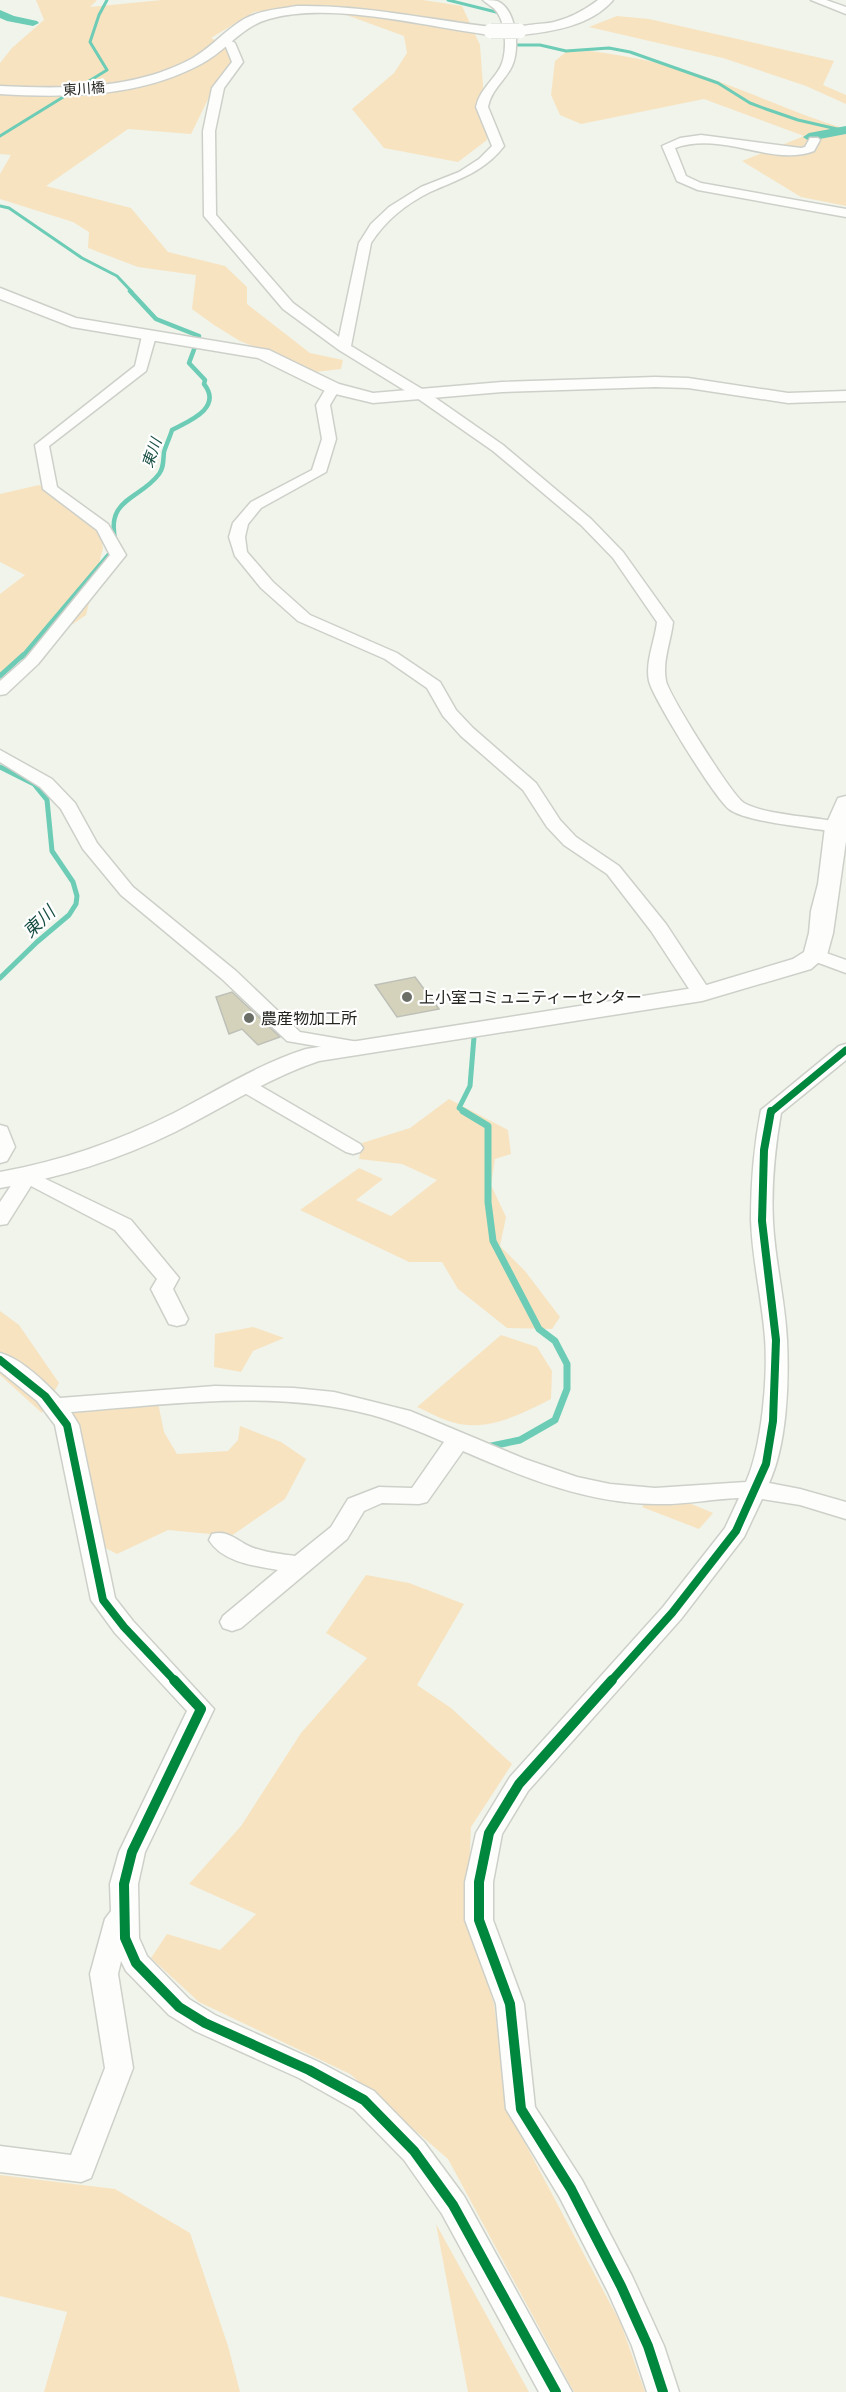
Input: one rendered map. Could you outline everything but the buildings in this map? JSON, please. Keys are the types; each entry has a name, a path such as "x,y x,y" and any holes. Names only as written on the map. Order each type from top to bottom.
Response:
{"street":[{"path":"344,347 365,243 375,228 393,210 425,190 463,175 483,162 498,146 495,134 482,111 483,102 493,82 507,66 511,47 505,17 500,8 488,0"},
{"name":"東川橋","path":"0,90 96,88 150,79 189,66 243,24 267,14 325,7 371,10 455,27 519,31 561,26 590,13 606,0"},
{"path":"816,0 846,11"},
{"path":"224,39 231,45 238,62 218,88 209,131 210,216 288,306 344,347 422,395 498,448 586,522 618,555 665,622 663,642 654,667 658,684 713,778 736,806 755,813 836,826"},
{"path":"814,140 810,149 797,153 718,140 690,141 668,146 681,177 698,186 846,213"},
{"path":"0,293 72,322 262,354 333,388 373,398 502,387 655,382 688,383 788,398 821,399 846,396"},
{"path":"0,690 32,661 118,555 102,527 50,489 42,446 141,368 149,336"},
{"path":"333,388 323,405 329,439 319,472 256,505 241,523 237,537 240,553 267,585 304,618 391,656 434,685 449,712 466,732 531,787 553,823 570,841 613,870 658,928 702,994"},
{"path":"0,755 46,783 69,807 89,845 127,891 229,975 294,1037 357,1047"},
{"path":"0,1180 57,1168 182,1119 289,1061 357,1047 702,994 802,964 815,955 830,884 836,826 846,803"},
{"path":"815,955 846,967"},
{"path":"663,2392 648,2346 621,2286 571,2189 521,2109 510,2004 479,1920 479,1882 489,1833 519,1784 672,1613 736,1531 766,1464 773,1421 776,1340 762,1221 764,1150 771,1110 788,1099 846,1050"},
{"path":"243,1084 353,1149"},
{"path":"0,1131 5,1147 0,1157"},
{"path":"0,1219 27,1176"},
{"path":"27,1176 123,1225 168,1278 162,1289 177,1319"},
{"path":"0,1360 29,1380 56,1406 67,1426 103,1600 124,1627 201,1709 132,1852 124,1884 125,1938 136,1963 178,2007 205,2022 309,2070 364,2100 414,2151 453,2205 556,2392"},
{"path":"56,1406 239,1392 310,1395 374,1408 459,1439 542,1474 602,1491 661,1496 754,1490 811,1499 846,1511"},
{"path":"232,1622 339,1533 356,1505 379,1495 419,1496 459,1439"},
{"path":"221,1540 247,1556 301,1566"},
{"path":"0,2159 81,2169 119,2068 104,1974 124,1901"}],"shaded area":[{"path":"36,0 97,0 90,7 162,0 423,0 462,6 480,45 487,140 458,162 384,148 352,109 394,73 407,53 404,36 319,5 254,12 211,38 230,48 236,62 214,87 191,134 128,129 46,186 131,208 168,252 225,266 247,287 247,304 310,353 343,360 341,369 315,372 240,341 192,309 196,275 138,267 88,248 89,232 73,222 0,199 0,174 11,155 0,154 0,63 12,48 44,20"},
{"path":"617,16 649,19 834,61 823,85 846,95 846,104 806,86 723,58 589,27"},
{"path":"591,51 642,59 683,69 846,129 846,206 801,197 742,161 804,136 704,99 581,124 560,115 551,95 555,61 566,52"},
{"path":"39,485 97,515 103,548 86,615 0,674 0,594 25,575 0,562 0,494"},
{"path":"449,1099 508,1130 511,1154 495,1159 491,1185 506,1217 500,1246 525,1271 560,1317 552,1329 507,1328 458,1289 442,1262 409,1262 300,1210 359,1168 383,1179 356,1200 391,1216 437,1180 402,1164 359,1159 362,1143 410,1128"},
{"path":"0,1311 19,1325 59,1383 42,1413 0,1375"},
{"path":"253,1327 284,1338 253,1351 241,1372 214,1367 215,1334"},
{"path":"501,1335 537,1347 552,1371 551,1399 516,1416 490,1424 477,1425 448,1421 417,1407"},
{"path":"157,1398 164,1432 177,1454 228,1451 238,1440 240,1426 281,1442 306,1459 285,1499 231,1536 168,1530 117,1554 98,1544 86,1451 72,1411"},
{"path":"652,1495 682,1500 713,1513 699,1529 642,1507"},
{"path":"366,1575 409,1583 464,1604 417,1685 451,1708 512,1764 471,1827 467,1918 494,2004 507,2109 621,2324 645,2392 574,2392 448,2159 350,2074 199,2002 151,1958 167,1934 220,1950 256,1914 189,1884 241,1826 301,1733 367,1658 326,1633"},
{"path":"0,2175 115,2189 190,2233 228,2346 240,2392 44,2392 67,2312 0,2296"},
{"path":"436,2224 529,2392 468,2392"}],"waterway":[{"name":"東川","path":"0,136 107,70 90,42 107,0"},
{"path":"448,0 500,13"},
{"path":"0,13 11,19 33,23"},
{"path":"513,40 514,45 540,45 566,51 609,48 630,52 718,83 750,103 766,109 798,120 846,131"},
{"path":"809,137 846,130"},
{"name":"東川","path":"0,206 9,208 82,258 117,276 132,292"},
{"name":"東川","path":"116,543 114,528 119,508 159,474 172,430 202,413 209,400 205,380 189,363 199,336 156,319 130,291"},
{"name":"東川","path":"22,657 111,552"},
{"name":"東川","path":"0,676 23,655"},
{"name":"東川","path":"0,767 34,784 47,800 52,851 73,882 77,896 76,904 69,915 0,978"},
{"path":"466,1112 459,1108 470,1086 474,1037"},
{"path":"463,1111 488,1126 488,1202 493,1241 539,1329 555,1341 567,1364 567,1389 555,1420 520,1440 487,1447"}],"cycle path":[{"path":"663,2392 648,2346 621,2286 571,2189 521,2109 510,2004 479,1920 479,1882 489,1833 519,1784 672,1613 736,1531 766,1464 773,1421 776,1340 762,1221 764,1150 771,1110 788,1099 846,1050"},
{"path":"0,1360 45,1396 67,1425 103,1600 124,1627 201,1709 132,1852 124,1884 125,1938 136,1963 179,2007 205,2023 309,2070 364,2100 414,2151 453,2205 556,2392"}],"place":[{"name":"上小室コミュニティーセンター","path":"407,997"},
{"name":"農産物加工所","path":"249,1018"}]}
